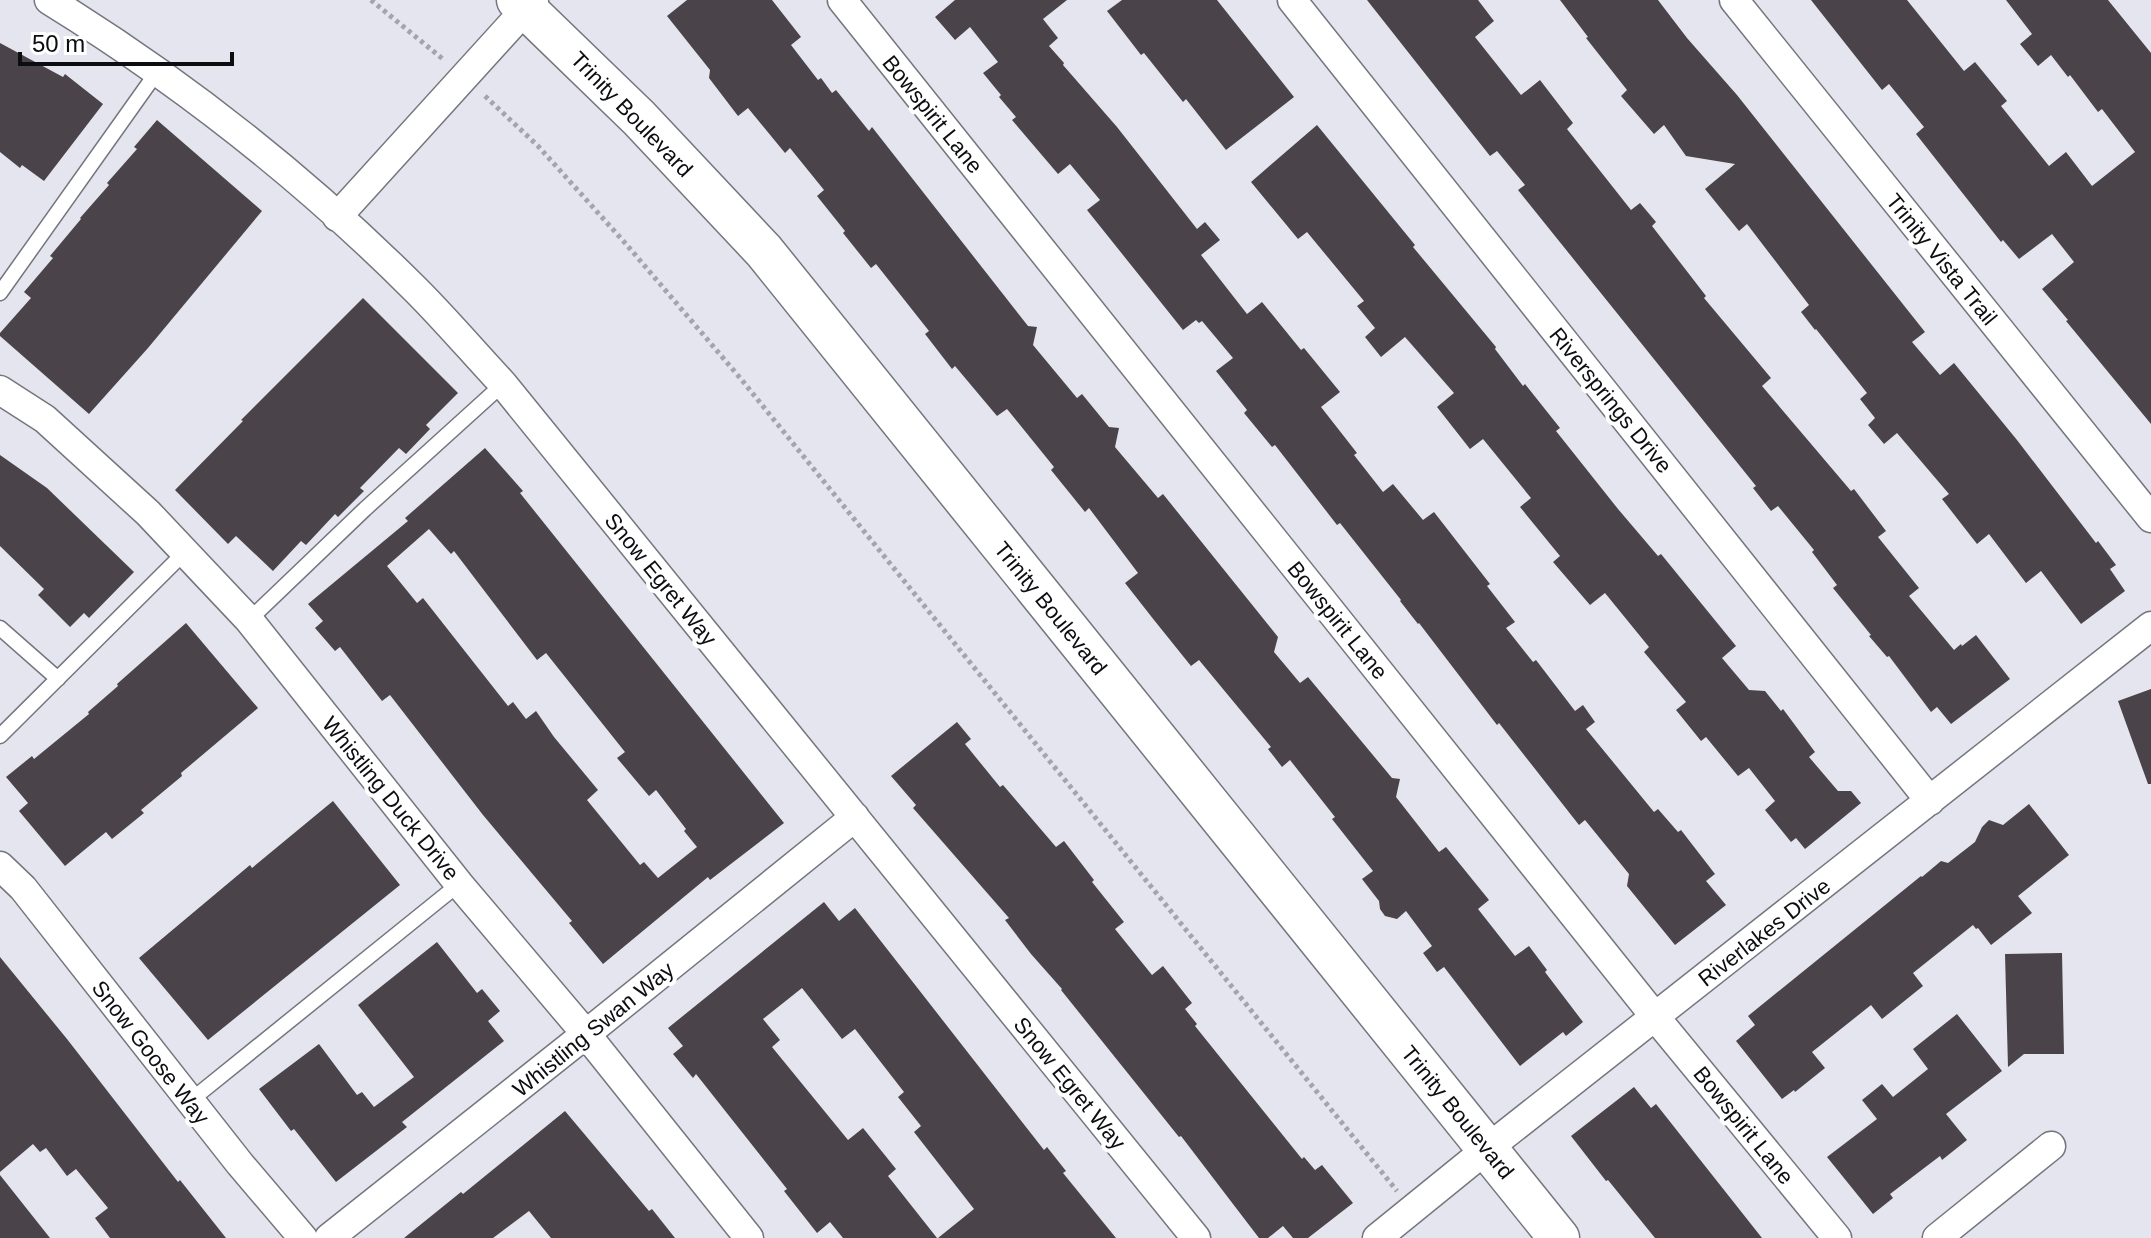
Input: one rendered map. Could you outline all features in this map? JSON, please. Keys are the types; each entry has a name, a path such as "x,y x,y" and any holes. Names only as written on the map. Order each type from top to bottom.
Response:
{"main road":[{"name":"Trinity Boulevard","path":"526,3 764,251 1559,1238"}],"street":[{"name":"Snow Egret Way","path":"49,0 157,72 248,139 416,290 503,384 1196,1238"},
{"name":"Bowspirit Lane","path":"842,0 1656,1018 1837,1238"},
{"name":"Riversprings Drive","path":"1292,0 1930,801"},
{"name":"Trinity Vista Trail","path":"1734,0 2151,518"},
{"path":"337,217 526,3"},
{"name":"Whistling Duck Drive","path":"0,390 45,419 148,513 249,620 459,884 586,1034 749,1238"},
{"name":"Riverlakes Drive","path":"1377,1238 2151,626"},
{"name":"Whistling Swan Way","path":"329,1238 855,817"},
{"name":"Snow Goose Way","path":"0,866 23,888 240,1164 303,1238"},
{"path":"1937,1238 2051,1146"}],"lane":[{"path":"0,293 157,72"},
{"path":"249,620 503,384"},
{"path":"0,736 185,552"},
{"path":"0,628 58,679"},
{"path":"190,1101 459,884"}],"path":[{"path":"371,0 464,76 538,146 626,244 741,379 1395,1188"}],"building":[{"path":"687,0 772,0 801,37 791,45 818,80 821,78 832,93 836,90 869,131 872,127 1028,326 1037,327 1033,345 1077,398 1082,394 1109,427 1119,428 1115,447 1158,498 1163,494 1278,637 1274,652 1300,683 1308,677 1392,778 1400,779 1396,797 1439,852 1446,847 1489,900 1478,909 1515,956 1529,946 1583,1022 1566,1036 1563,1032 1520,1066 1444,967 1437,972 1423,953 1432,946 1406,911 1397,919 1385,916 1379,901 1362,879 1373,871 1332,819 1335,817 1290,760 1282,767 1268,749 1271,747 1199,660 1191,666 1154,620 1125,583 1138,573 1089,508 1085,512 1051,470 1054,467 1007,409 997,416 955,366 952,369 925,334 929,331 876,264 871,268 843,233 845,231 817,196 824,190 790,148 785,153 748,108 738,116 709,78 710,70 667,16"},
{"path":"955,0 1067,0 1043,19 1058,38 1049,46 1197,229 1205,222 1220,240 1201,255 1247,314 1262,302 1340,392 1321,407 1357,453 1354,455 1383,492 1393,484 1423,520 1434,512 1490,584 1487,586 1515,622 1506,628 1533,662 1536,660 1575,711 1583,705 1595,722 1586,729 1654,812 1658,809 1678,832 1681,830 1715,874 1706,881 1726,905 1675,945 1627,886 1629,874 1585,820 1579,825 1340,523 1337,525 1275,445 1272,447 1244,413 1247,410 1216,371 1233,358 1202,321 1199,323 1196,320 1183,330 1087,210 1100,200 1070,164 1058,174 1012,120 1016,117 983,73 998,62 970,27 955,40 935,17"},
{"path":"1122,0 1217,0 1294,97 1226,150 1186,99 1183,102 1144,53 1141,55 1107,11"},
{"path":"1367,0 1478,0 1494,21 1475,37 1521,95 1540,80 1573,123 1567,129 1631,210 1640,203 1656,222 1652,226 1706,296 1704,298 1771,378 1762,386 1851,491 1854,489 1886,531 1878,537 1919,588 1909,596 1954,650 1976,635 2010,679 1951,724 1937,707 1931,712 1833,588 1837,585 1812,552 1814,550 1778,506 1771,511 1753,488 1756,486 1518,190 1525,185 1497,151 1490,156"},
{"path":"1560,0 1658,0 1925,332 1912,342 1940,375 1954,363 2116,565 2110,569 2125,591 2081,624 2041,571 2026,583 1989,534 1977,544 1942,499 1949,494 1897,433 1884,444 1868,425 1875,418 1860,399 1867,393 1801,312 1809,305 1747,224 1739,231 1705,189 1735,164 1686,156 1664,125 1654,134 1621,96 1627,90"},
{"path":"1811,0 1907,0 1964,71 1975,62 2007,101 2001,106 2049,166 2066,152 2092,186 2135,152 2102,109 2098,112 2051,55 2038,66 2020,44 2032,34 2006,0 2108,0 2151,53 2151,424 2042,289 2074,262 2052,234 2019,259 2003,240 2001,242 1916,134 1924,127 1889,84 1882,90"},
{"path":"0,43 63,77 65,74 103,104 44,181 0,152"},
{"path":"157,120 262,211 89,414 0,333 31,298 24,292 53,258 50,256 109,185 107,183"},
{"path":"1317,125 1496,347 1523,386 1525,384 1560,428 1556,431 1618,509 1658,556 1661,554 1736,646 1722,658 1749,690 1765,691 1781,711 1783,709 1815,752 1809,757 1838,791 1851,791 1861,803 1805,849 1796,838 1791,842 1765,810 1775,801 1749,768 1738,776 1706,737 1701,741 1676,710 1686,702 1644,652 1649,647 1605,593 1590,605 1553,562 1560,556 1520,507 1531,498 1483,439 1470,449 1437,407 1454,393 1405,337 1381,357 1365,337 1375,328 1357,306 1364,301 1307,232 1298,239 1251,182"},
{"path":"363,298 458,393 426,425 430,429 406,454 399,448 360,488 364,491 338,517 335,514 306,545 301,541 273,571 236,536 228,544 175,490"},
{"path":"485,448 523,491 520,493 784,823 710,880 708,877 603,964 390,695 382,701 340,647 335,651 315,628 323,621 308,604 408,521 405,518","holes":["429,529 451,554 454,551 537,660 546,653 625,752 617,758 649,796 656,790 686,829 684,831 697,847 658,878 644,862 640,865 587,800 598,790 536,711 526,719 513,702 508,706 423,598 417,603 387,566"]},
{"path":"0,455 47,488 134,572 89,618 84,613 70,627 38,595 44,589 0,546"},
{"path":"186,623 258,708 181,773 182,776 141,810 144,813 112,839 106,832 65,866 19,811 28,803 6,777 32,756 34,759 89,714 117,684"},
{"path":"2151,689 2151,784 2148,784 2118,701"},
{"path":"957,722 971,739 965,744 1000,787 1003,785 1056,847 1064,841 1124,922 1115,929 1152,975 1163,966 1192,1003 1185,1009 1197,1024 1195,1026 1302,1159 1304,1157 1315,1170 1322,1165 1353,1203 1308,1238 1293,1238 1283,1226 1268,1238 1259,1238 1181,1136 1031,954 1005,920 1009,918 913,808 916,805 891,776"},
{"path":"333,801 400,885 208,1040 139,958 250,865 252,868"},
{"path":"2029,804 2069,855 2018,896 2032,913 1991,945 1973,925 1913,973 1923,986 1882,1019 1871,1005 1812,1052 1825,1068 1782,1099 1736,1041 1755,1025 1748,1016 1921,876 1941,861 1948,863 1975,842 1989,820 2003,825"},
{"path":"824,902 839,921 855,908 1116,1238 938,1238 974,1209 914,1132 921,1126 898,1097 904,1092 855,1029 842,1039 802,988 763,1019 780,1040 772,1047 848,1140 863,1128 896,1169 888,1176 937,1238 843,1238 830,1222 817,1233 784,1191 787,1189 696,1074 693,1078 673,1054 683,1046 668,1028"},
{"path":"437,942 477,993 482,989 500,1011 488,1021 504,1041 402,1122 407,1127 336,1182 259,1089 319,1044 357,1095 362,1092 374,1107 414,1077 358,1005"},
{"path":"2062,953 2064,1054 2024,1054 2008,1067 2005,954"},
{"path":"0,957 226,1238 110,1238 95,1218 108,1208 76,1169 67,1176 46,1148 40,1152 33,1144 0,1172"},
{"path":"1957,1014 2002,1071 1946,1114 1967,1140 1942,1160 1940,1156 1890,1194 1893,1198 1873,1214 1827,1157 1877,1119 1862,1100 1882,1084 1893,1097 1928,1069 1913,1049"},
{"path":"1634,1087 1651,1108 1656,1104 1762,1238 1655,1238 1606,1181 1571,1136"},
{"path":"565,1111 675,1238 551,1238 529,1211 493,1238 404,1238 461,1192 463,1194"},
{"path":"0,1175 50,1238 0,1238"}]}
